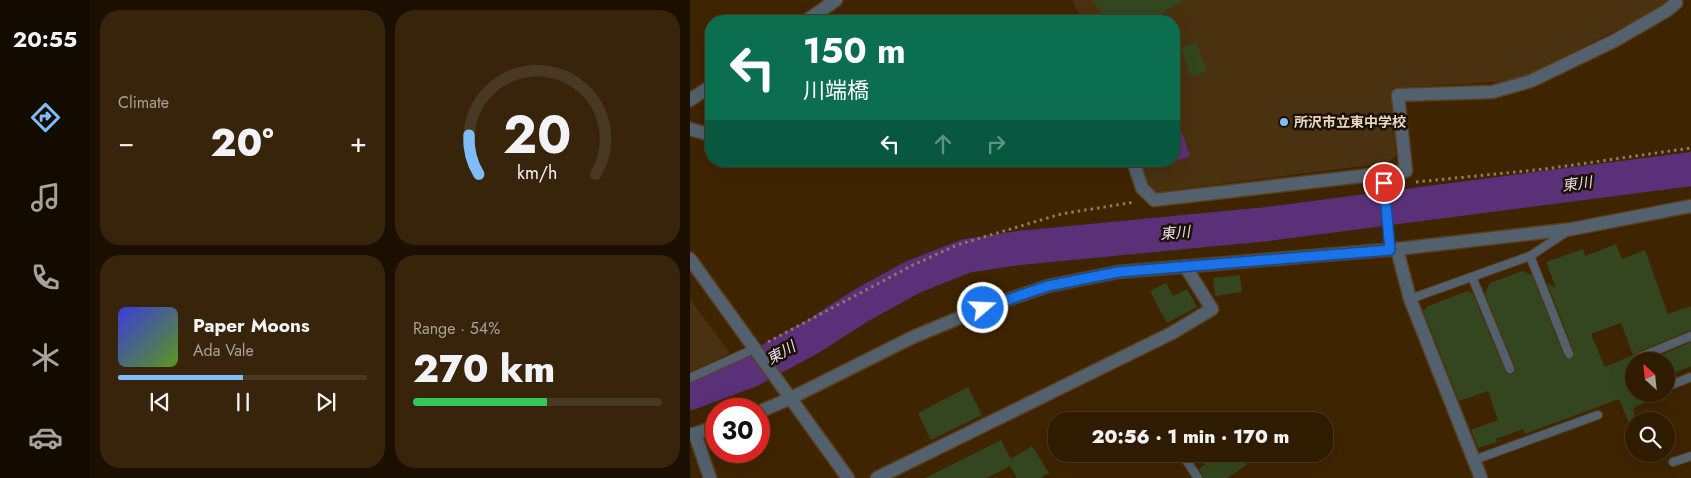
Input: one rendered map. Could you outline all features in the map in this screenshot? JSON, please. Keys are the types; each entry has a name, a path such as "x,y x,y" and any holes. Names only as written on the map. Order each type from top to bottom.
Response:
{"street":[{"path":"815,15 836,0"},
{"path":"1135,167 1142,188 1154,200 1383,178 1406,171 1398,96 1492,92 1531,81 1614,41 1666,11 1676,3 1675,0"},
{"path":"690,100 705,90"},
{"path":"690,129 705,133"},
{"path":"770,405 788,394 913,337 983,308 1048,286 1118,272 1392,247 1572,228 1691,206"},
{"path":"1392,247 1410,299 1480,478"},
{"path":"690,259 848,478"},
{"path":"877,478 1172,333 1212,309 1185,266"},
{"path":"705,430 693,434 710,478"}],"lane":[{"path":"1383,178 1392,247"},
{"path":"1410,299 1530,256 1572,228"},
{"path":"1530,256 1569,354"},
{"path":"1472,277 1510,369"},
{"path":"1652,352 1691,336"},
{"path":"690,378 757,352"},
{"path":"1675,383 1691,377"},
{"path":"1474,460 1598,414"},
{"path":"1675,461 1691,456"},
{"path":"1187,462 1198,478"}],"path":[{"path":"1383,178 1471,178 1691,148"},
{"path":"757,352 913,265 957,244 1062,214 1154,200"}],"shaded area":[{"name":"所沢市立東中学校","path":"1072,0 1667,0 1664,6 1529,75 1496,82 1392,88 1396,155 1388,163 1154,192 1146,186 1140,167 1180,167 1180,15 1079,15"},
{"path":"1180,127 1190,156 1180,160"},
{"path":"690,299 730,353 690,373"}],"building":[{"path":"1093,0 1185,0 1159,15 1102,15"},
{"path":"1196,42 1207,71 1191,77 1181,48"},
{"path":"1616,244 1622,259 1645,250 1668,314 1691,306 1691,330 1638,352 1632,352 1621,323 1591,334 1605,367 1625,358 1625,402 1647,402 1634,407 1634,412 1625,413 1619,399 1525,434 1523,429 1496,439 1497,442 1478,448 1471,430 1498,420 1488,391 1459,401 1423,310 1426,307 1467,291 1473,294 1505,371 1507,374 1512,374 1515,372 1515,367 1485,294 1490,283 1523,271 1532,275 1564,356 1566,359 1571,359 1574,357 1574,352 1547,283 1556,288 1546,262 1583,249 1585,256"},
{"path":"1240,275 1242,292 1215,296 1213,278"},
{"path":"1166,283 1173,296 1187,289 1197,307 1167,323 1150,291"},
{"path":"1691,342 1691,366 1675,373 1675,352 1668,352"},
{"path":"968,387 982,415 931,440 918,413"},
{"path":"1001,440 1011,459 1032,446 1049,473 1040,478 1017,478 1010,466 986,478 925,478"},
{"path":"1203,462 1245,462 1247,465 1227,478 1204,478 1199,469 1205,465"}],"waterway":[{"name":"東川","path":"690,393 751,370 812,337 862,305 913,277 966,256 1019,248 1268,224 1691,169"}],"place":[{"name":"所沢市立東中学校","path":"1284,122"}],"route":[{"path":"983,308 1048,286 1118,272 1390,250 1384,183"}]}
